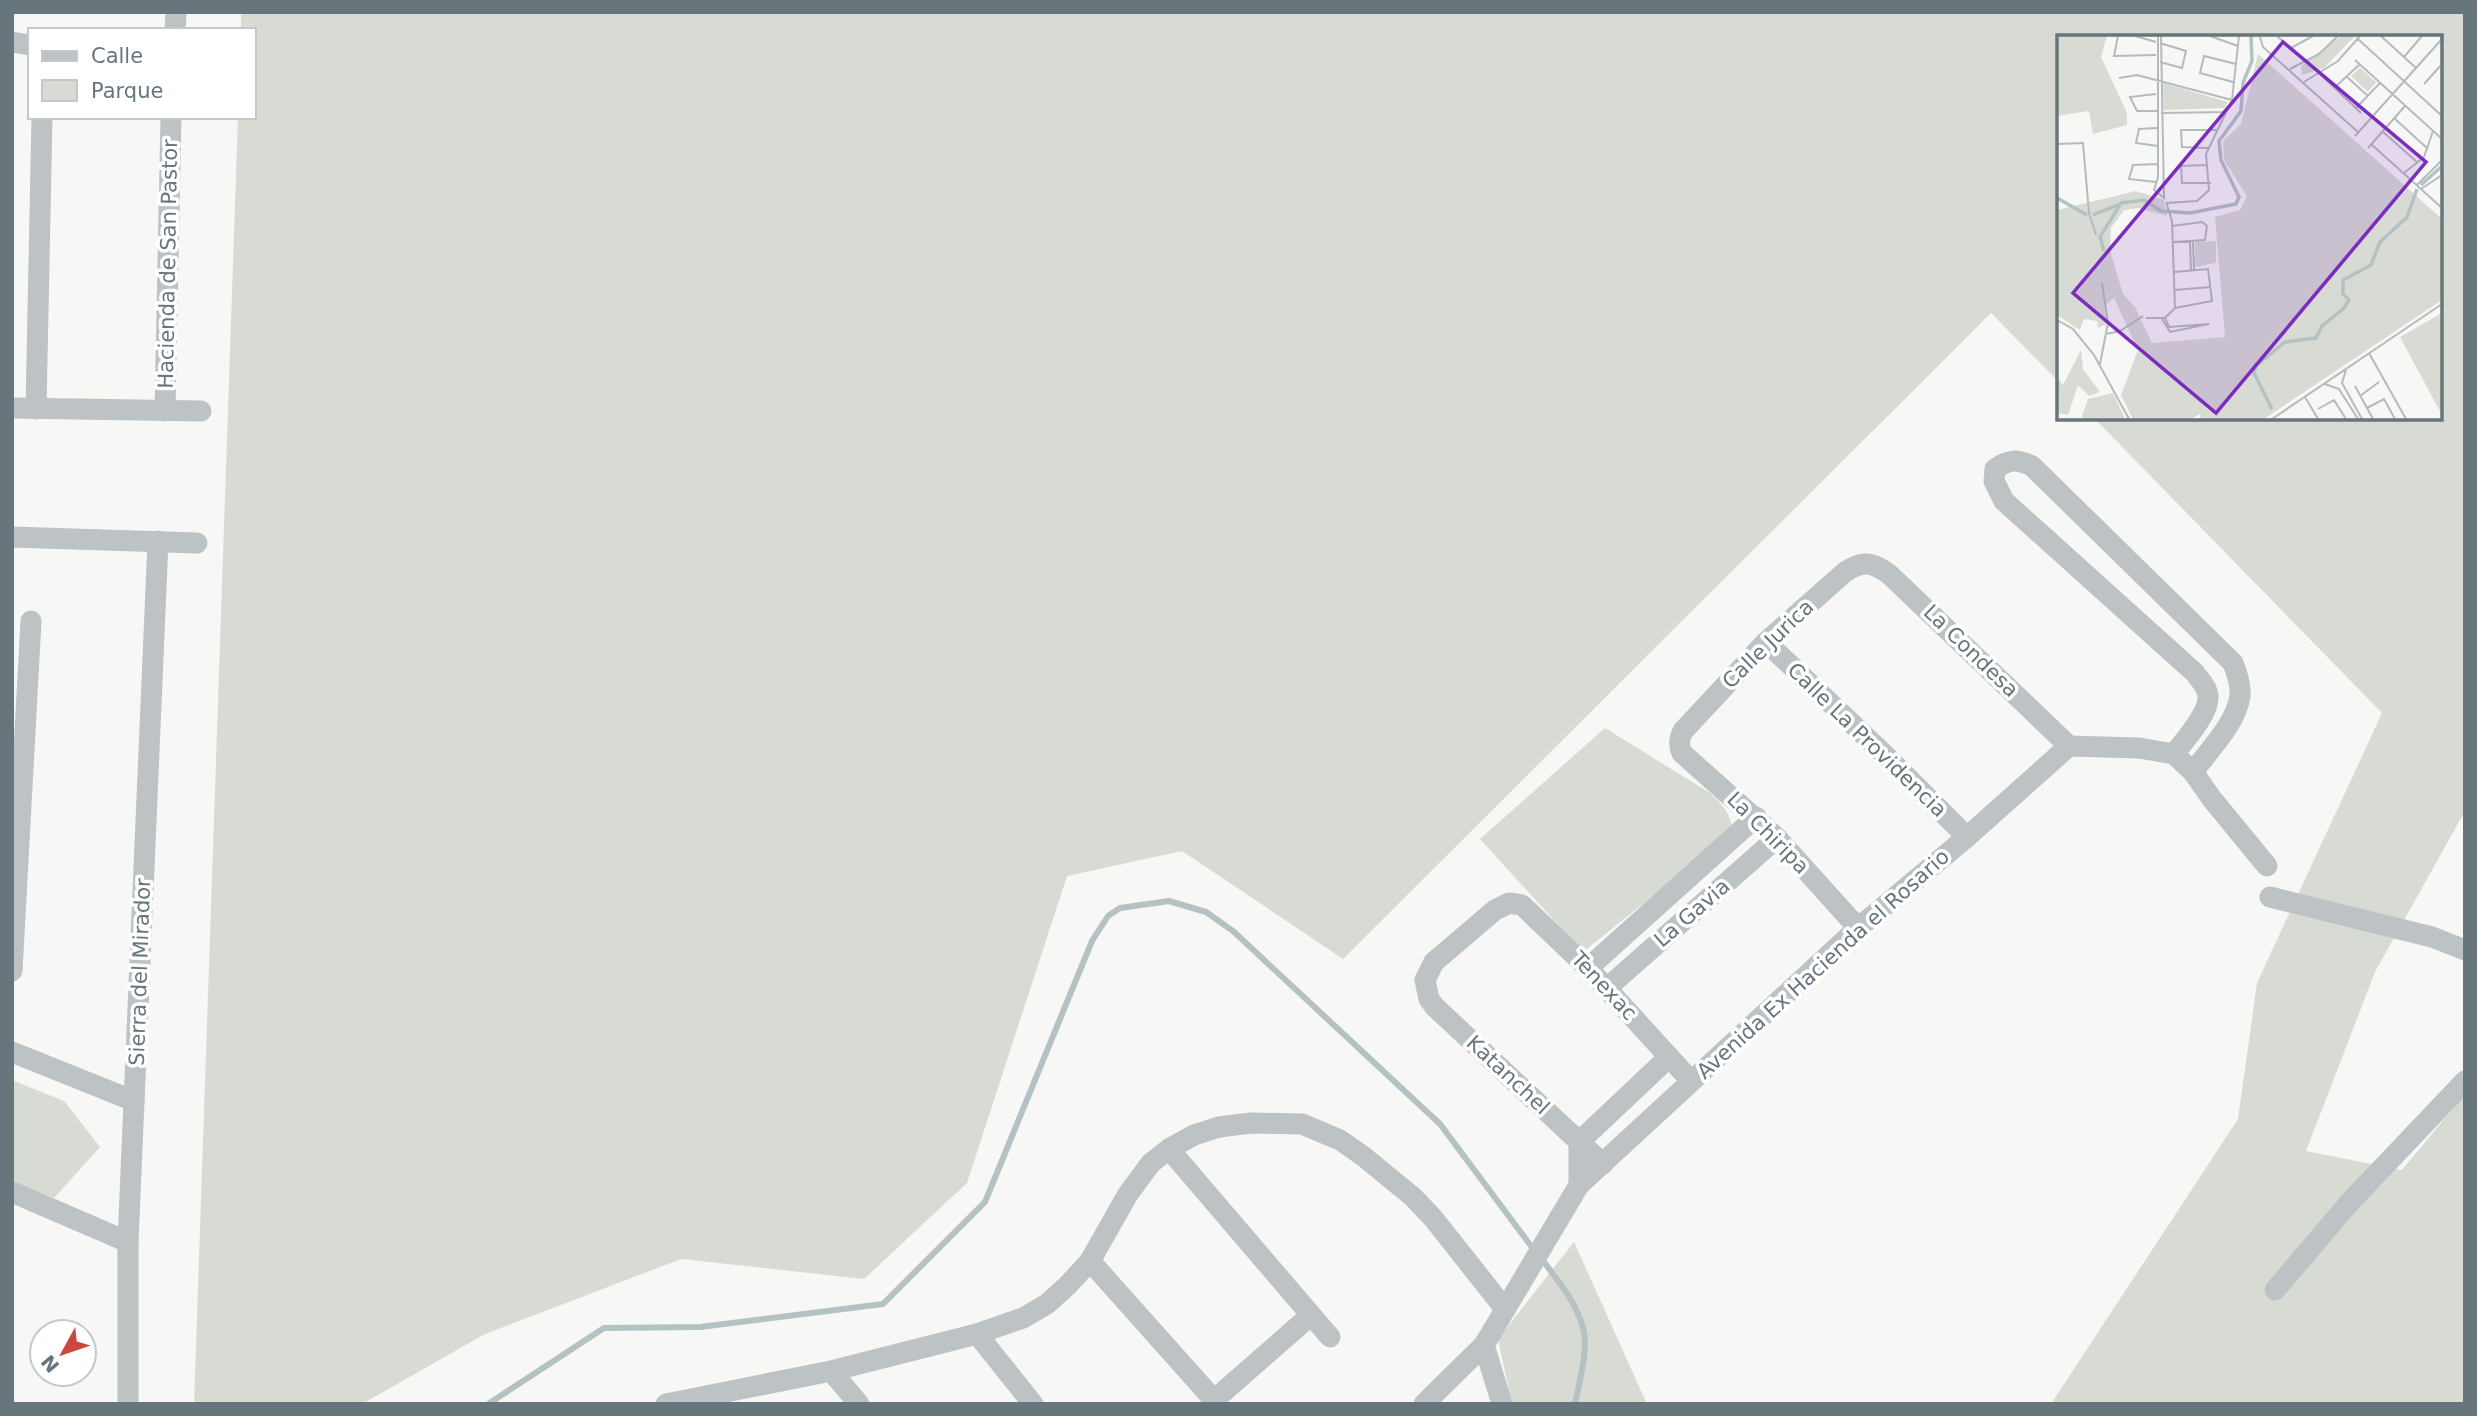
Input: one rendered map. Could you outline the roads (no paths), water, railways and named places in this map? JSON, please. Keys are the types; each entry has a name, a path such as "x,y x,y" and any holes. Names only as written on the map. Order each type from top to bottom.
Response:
{"street":[{"path":"36,409 42,119"},
{"name":"Hacienda de San Pastor","path":"165,411 171,119"},
{"path":"12,408 201,411"},
{"path":"2174,754 2204,712 2209,698 2206,688 2194,673 2004,501 1994,481 1995,469 2004,462 2017,459 2032,466 2233,663 2240,696 2233,717 2193,772"},
{"path":"12,537 197,543"},
{"name":"Sierra del Mirador","path":"128,1404 128,1242 158,541"},
{"name":"Calle Jurica","path":"1679,739 1683,731 1766,642 1845,572 1857,564 1867,562"},
{"name":"La Condesa","path":"1867,562 1877,565 1904,586 2069,746"},
{"path":"12,971 20,667 31,621"},
{"name":"Calle La Providencia","path":"1766,642 1967,837"},
{"path":"2204,712 2233,717"},
{"name":"La Chiripa","path":"1679,739 1682,753 1756,817 1858,928"},
{"path":"2069,746 2139,748 2174,754 2193,772 2267,866"},
{"name":"Avenida Ex Hacienda el Rosario","path":"1424,1404 1484,1345 1579,1185 1858,928 1967,837 2069,746"},
{"name":"La Gavia","path":"1588,968 1756,817"},
{"name":"La Gavia","path":"1607,988 1777,838"},
{"path":"2270,897 2432,937 2465,950"},
{"name":"Tenexac","path":"1425,980 1434,962 1495,910 1509,902 1516,902 1529,910 1588,968 1691,1081"},
{"name":"Katanchel","path":"1425,980 1425,989 1435,1007 1603,1164"},
{"path":"12,1052 134,1101"},
{"name":"Avenida Ex Hacienda el Rosario","path":"1579,1185 1579,1142 1669,1057"},
{"path":"2275,1290 2350,1202 2465,1082"},
{"path":"675,1403 831,1371 977,1334 1023,1318 1047,1304 1090,1261 1138,1179 1151,1164 1169,1149 1194,1135 1219,1127 1251,1123 1302,1124 1332,1136 1363,1156 1413,1197 1450,1237 1505,1309"},
{"path":"1169,1149 1330,1337"},
{"path":"12,1192 128,1242"},
{"path":"1090,1261 1216,1402 1311,1315"},
{"path":"977,1334 1033,1404"},
{"path":"1484,1345 1502,1404"},
{"path":"831,1371 859,1404"}],"waterway":[{"path":"488,1404 604,1328 700,1327 883,1304 985,1202 1092,941 1108,916 1120,908 1169,901 1206,912 1233,931 1440,1124 1534,1250"},
{"path":"1541,1258 1571,1300 1585,1336 1575,1404"}]}
